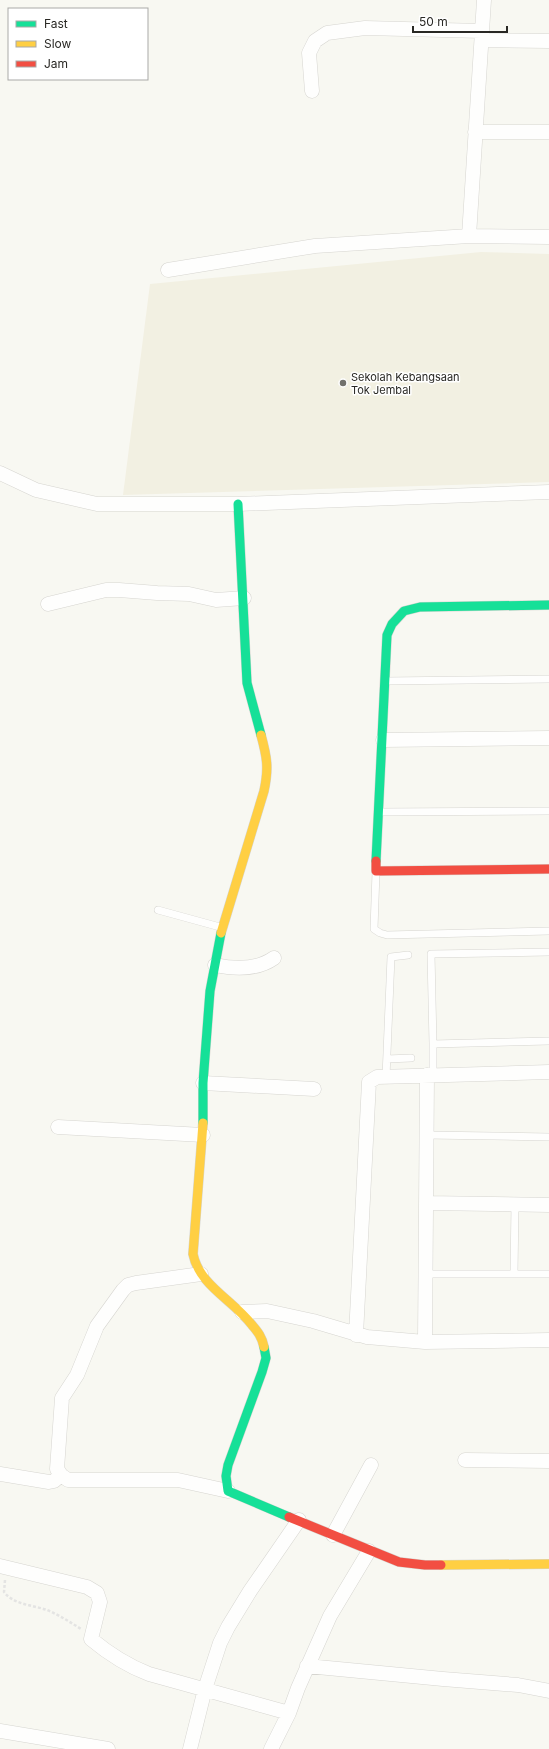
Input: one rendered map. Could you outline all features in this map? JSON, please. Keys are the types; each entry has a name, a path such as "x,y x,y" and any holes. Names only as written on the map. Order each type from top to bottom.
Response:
{"street":[{"path":"469,236 484,0"},
{"path":"312,91 309,53 315,41 327,33 365,28 482,35 549,41"},
{"path":"476,132 549,132"},
{"path":"168,270 315,246 469,236 549,237"},
{"path":"0,473 36,490 97,504 238,504 549,492"},
{"path":"228,1491 226,1476 228,1465 266,1358 262,1338 242,1312 208,1283 195,1264 193,1254 203,1135 203,1083 210,991 222,927 264,791 267,776 267,758 247,683 244,598 238,504"},
{"path":"48,604 106,590 188,594 216,600 244,598"},
{"path":"549,605 420,608 404,611 392,624 387,635 376,871 549,869"},
{"path":"383,740 549,738"},
{"path":"215,965 242,968 263,964 274,958"},
{"path":"356,1335 369,1082 377,1077 386,1076 549,1072"},
{"path":"425,1342 427,1135 430,1075"},
{"path":"203,1083 314,1089"},
{"path":"58,1127 203,1135"},
{"path":"426,1203 549,1205"},
{"path":"201,1274 128,1285 97,1326 77,1375 62,1398 57,1459 57,1469 61,1475 68,1480 178,1480 228,1491 300,1520 369,1551 399,1562 425,1565 549,1564"},
{"path":"242,1312 267,1311 313,1320 366,1337 425,1342 549,1340"},
{"path":"465,1460 549,1461"},
{"path":"333,1535 371,1465"},
{"path":"0,1474 48,1482 54,1481 61,1475"},
{"path":"190,1749 205,1690 220,1643 228,1626 250,1591 300,1520"},
{"path":"271,1749 289,1713 307,1666 330,1616 369,1551"},
{"path":"4,1567 87,1587 97,1593 100,1602 91,1639 134,1668 149,1674 289,1713"},
{"path":"307,1666 518,1685 549,1691"},
{"path":"0,1732 108,1749"}],"lane":[{"path":"386,681 549,679"},
{"path":"379,812 549,811"},
{"path":"376,871 374,929 380,933 387,935 549,931"},
{"path":"158,910 222,927"},
{"path":"430,1075 433,1044 432,954 549,952"},
{"path":"386,1076 391,957 408,955"},
{"path":"433,1044 549,1041"},
{"path":"387,1060 410,1058"},
{"path":"427,1135 549,1137"},
{"path":"514,1274 515,1204"},
{"path":"425,1274 549,1274"}],"path":[{"path":"4,1567 4,1592 8,1598 64,1618 81,1629 91,1639"}],"shaded area":[{"name":"Sekolah Kebangsaan Tok Jembal","path":"481,252 549,254 549,482 123,495 150,284"}],"traffic: fast":[{"path":"238,504 247,683 261,735"},
{"path":"376,861 387,635 392,624 404,611 420,607 549,605"},
{"path":"203,1123 203,1083 210,991 221,933"},
{"path":"264,1347 266,1358 262,1372 228,1465 226,1476 228,1491 289,1517"}],"traffic: slow":[{"path":"221,933 264,791 267,763 261,735"},
{"path":"203,1123 193,1254 196,1265 202,1275 252,1325 260,1335 264,1347"},
{"path":"441,1565 549,1564"}],"traffic: jam":[{"path":"376,861 376,871 549,869"},
{"path":"289,1517 399,1562 441,1565"}],"place":[{"name":"Sekolah Kebangsaan Tok Jembal","path":"343,383"}]}
